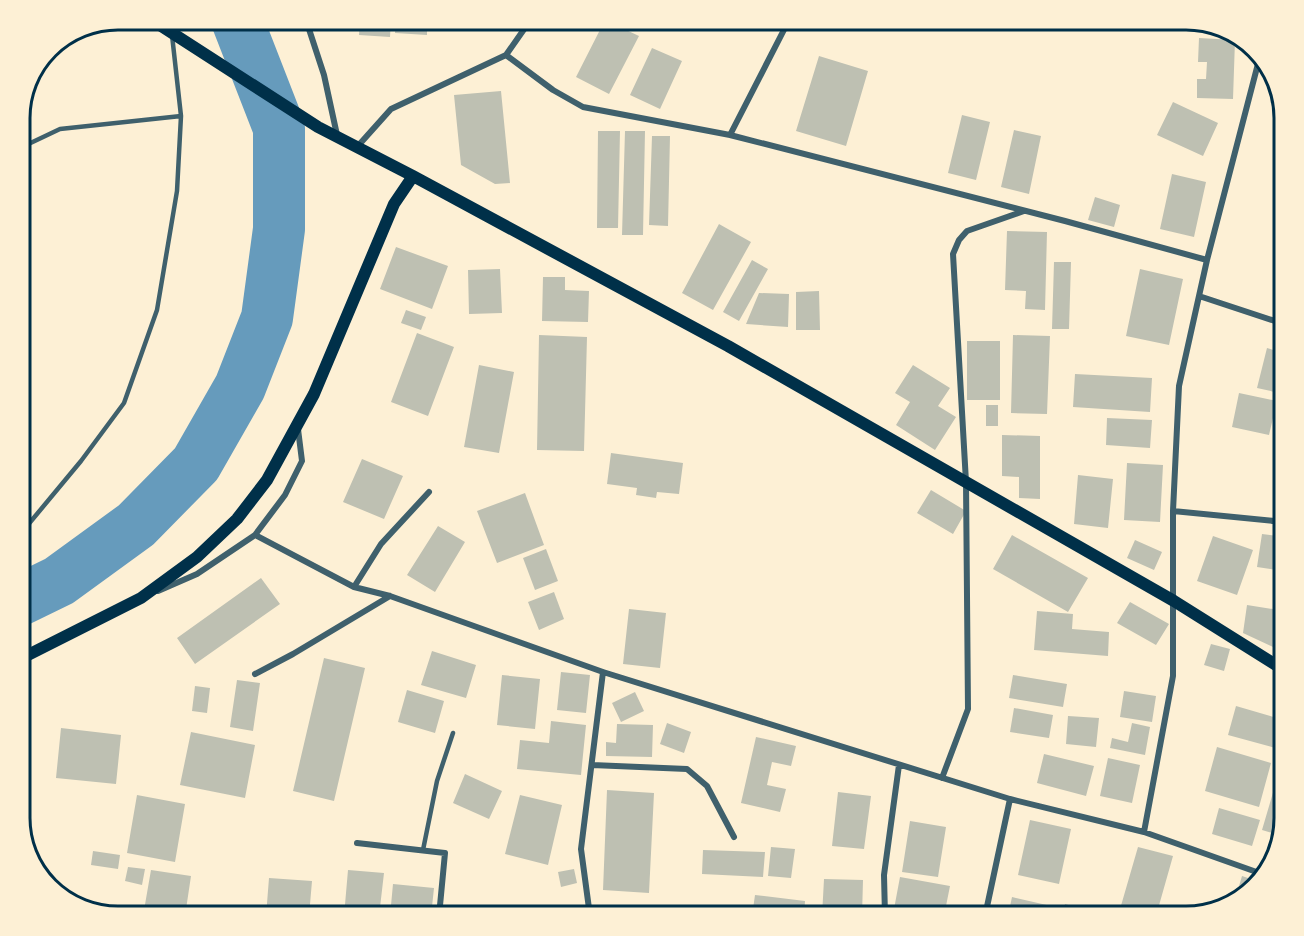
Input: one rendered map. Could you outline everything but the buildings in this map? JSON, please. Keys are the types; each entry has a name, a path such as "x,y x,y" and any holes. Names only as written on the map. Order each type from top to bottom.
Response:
{"main road":[{"path":"169,30 318,127 728,346 1174,601 1274,664"},
{"path":"30,654 141,598 197,557 237,519 267,480 314,394 394,204 413,176"}],"street":[{"path":"309,30 324,75 337,136"},
{"path":"357,147 391,109 506,55 524,30"},
{"path":"730,135 784,30"},
{"path":"506,55 553,90 583,107 730,135 1207,260"},
{"path":"1144,832 1173,676 1173,511 1179,386 1207,260 1258,67"},
{"path":"942,778 968,709 966,482 953,254 959,240 968,231 1024,211"},
{"path":"1199,296 1274,321"},
{"path":"141,598 196,574 255,535 285,495 302,461 297,425"},
{"path":"354,586 381,544 429,492"},
{"path":"1173,511 1274,521"},
{"path":"255,535 354,586 390,596 603,672 1010,799 1144,832 1256,872"},
{"path":"255,674 390,596"},
{"path":"589,906 581,849 603,672"},
{"path":"592,765 687,769 707,786 734,837"},
{"path":"885,906 884,875 899,765"},
{"path":"987,906 1010,799"},
{"path":"357,843 445,853 440,906"}],"lane":[{"path":"30,522 81,461 124,403 157,310 177,191 182,117 172,32"},
{"path":"30,143 60,129 182,117"},
{"path":"423,850 436,781 453,733"}],"waterway":[{"path":"30,595 59,581 136,525 196,464 240,387 267,318 279,229 279,128 241,30"}]}
